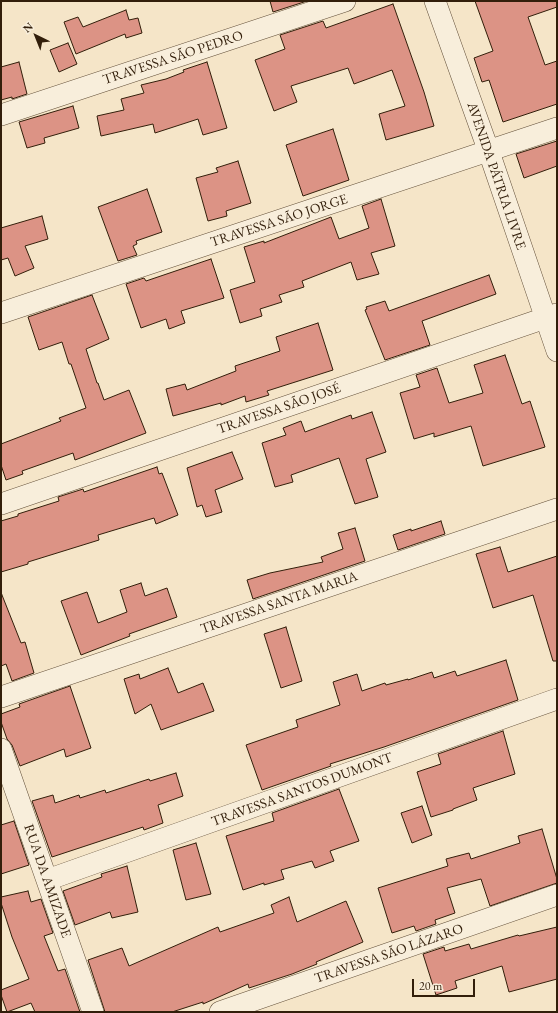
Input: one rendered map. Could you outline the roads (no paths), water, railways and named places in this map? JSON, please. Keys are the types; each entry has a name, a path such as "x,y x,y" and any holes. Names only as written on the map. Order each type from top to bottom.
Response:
{"street":[{"name":"TRAVESSA SÃO PEDRO","path":"1,115 345,1"},
{"name":"AVENIDA PÁTRIA LIVRE","path":"435,1 489,152 551,316 557,351"},
{"name":"TRAVESSA SÃO JORGE","path":"1,313 489,152 557,128"},
{"name":"TRAVESSA SÃO JOSÉ","path":"1,504 551,316"},
{"name":"TRAVESSA SANTA MARIA","path":"1,697 557,509"},
{"name":"TRAVESSA SANTOS DUMONT","path":"47,880 557,699"},
{"name":"RUA DA AMIZADE","path":"1,749 93,1012"},
{"name":"TRAVESSA SÃO LÁZARO","path":"220,1012 557,896"}]}
